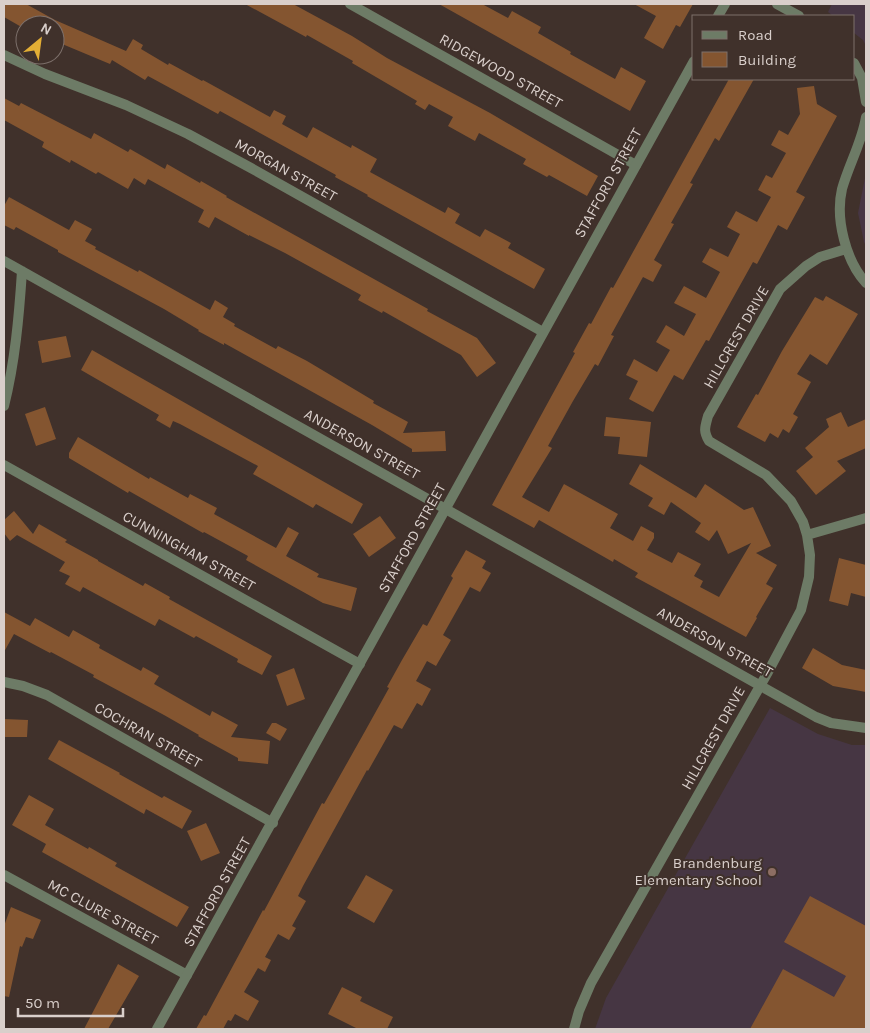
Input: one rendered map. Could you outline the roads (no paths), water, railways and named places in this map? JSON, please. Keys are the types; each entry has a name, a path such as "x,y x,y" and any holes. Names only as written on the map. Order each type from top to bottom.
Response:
{"street":[{"name":"RIDGEWOOD STREET","path":"350,4 636,165"},
{"path":"719,15 725,4"},
{"path":"777,4 797,15"},
{"name":"MORGAN STREET","path":"4,55 45,74 126,105 188,134 543,332"},
{"name":"STAFFORD STREET","path":"157,1029 273,823 692,65"},
{"path":"855,65 862,78 866,102"},
{"path":"866,117 864,132 842,191 841,214 846,249 866,283"},
{"name":"HILLCREST DRIVE","path":"574,1029 579,1011 591,983 760,685 800,610 809,577 810,555 807,535 803,522 791,501 766,475 709,441 704,433 704,427 780,289 806,266 820,257 846,249"},
{"name":"ANDERSON STREET","path":"4,261 816,716 831,723 866,728"},
{"path":"4,406 16,350 22,272"},
{"name":"CUNNINGHAM STREET","path":"4,465 360,664"},
{"path":"807,535 866,518"},
{"name":"COCHRAN STREET","path":"4,682 23,686 47,695 273,823"},
{"name":"MC CLURE STREET","path":"4,875 188,975"}],"place":[{"name":"Brandenburg Elementary School","path":"772,872"}]}
